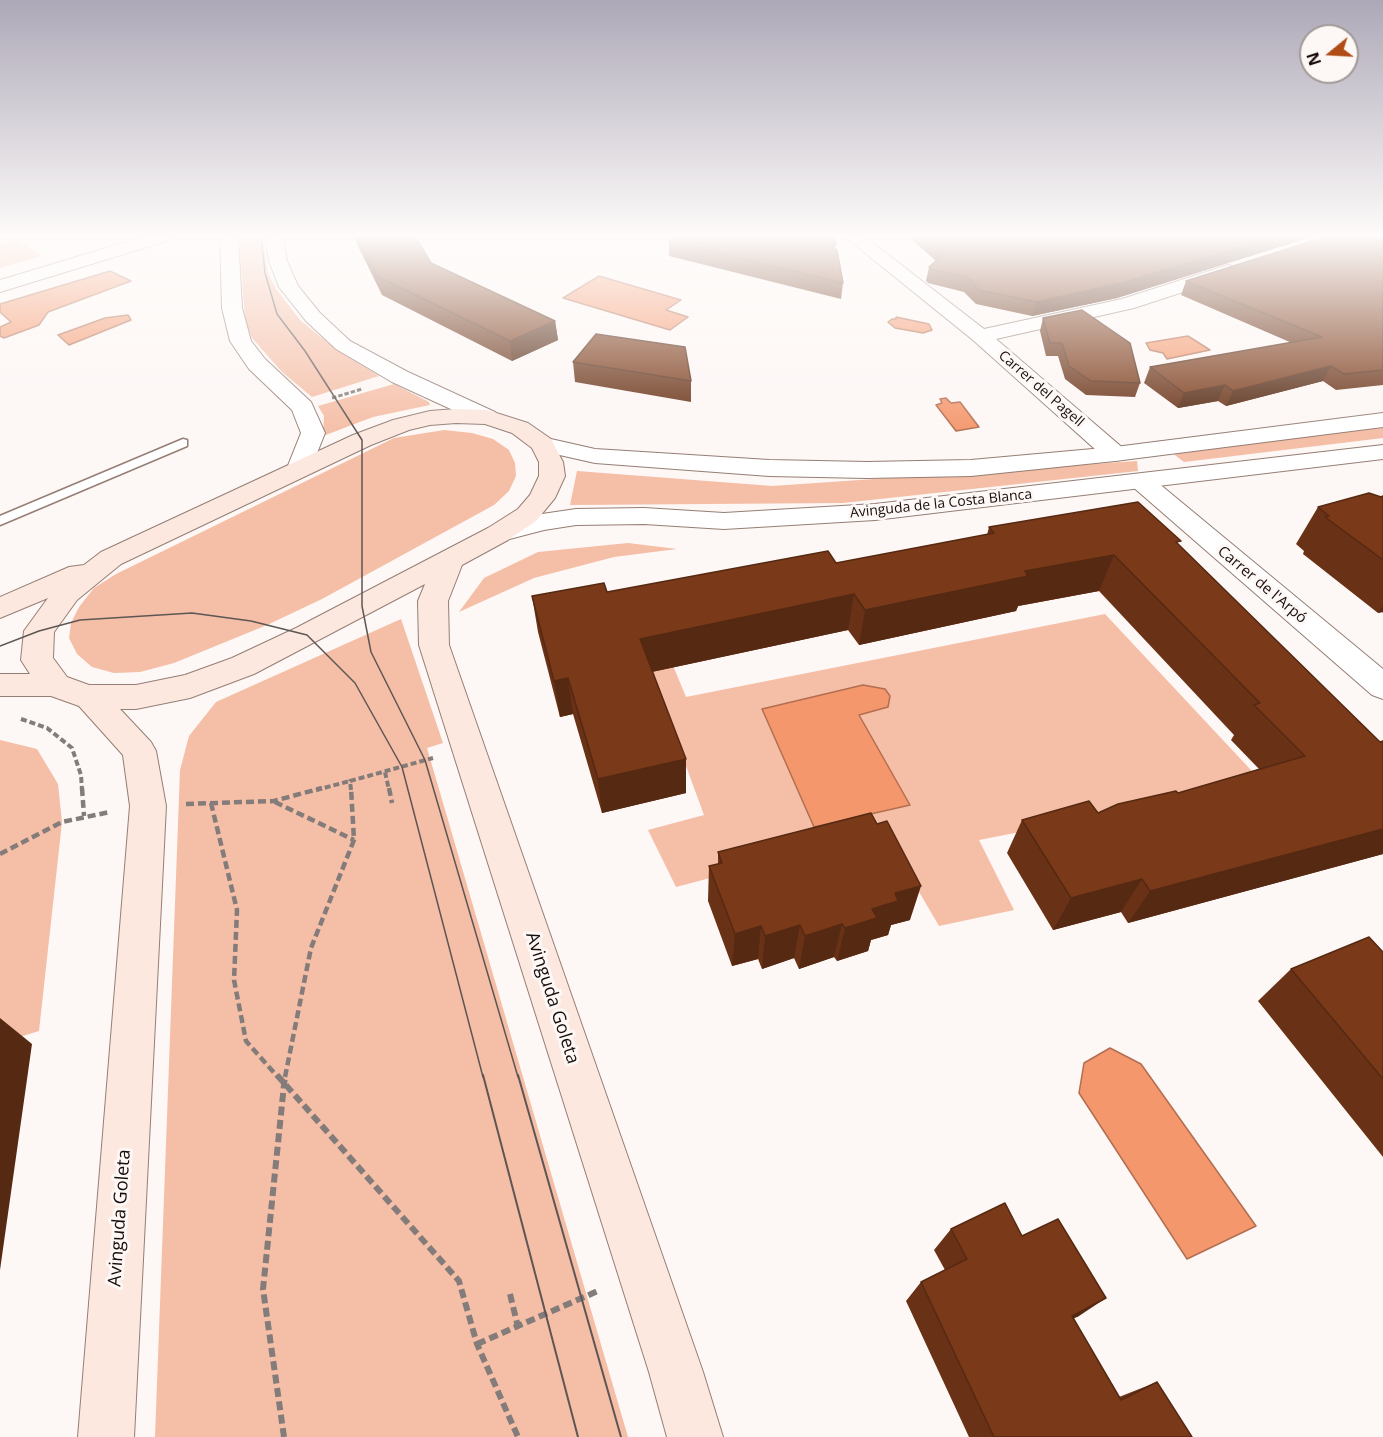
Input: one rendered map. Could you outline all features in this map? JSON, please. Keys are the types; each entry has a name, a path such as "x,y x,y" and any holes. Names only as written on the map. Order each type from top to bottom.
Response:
{"main road":[{"path":"0,609 300,468 401,425 430,418 487,417 520,428 542,444 550,462 552,476 542,498 527,515 498,534 307,635 243,666 190,686 136,698 0,685"},
{"name":"Avinguda Goleta","path":"106,1437 148,806 139,751 37,660 39,631 67,593 111,558"},
{"name":"Avinguda Goleta","path":"450,559 433,601 434,645 665,1337 695,1437"}],"street":[{"path":"232,303 241,341 257,364 303,407 313,433 300,468"},
{"path":"302,303 313,317 343,345 400,377 487,417"},
{"name":"Carrer del Pagell","path":"938,303 980,336 1116,454"},
{"path":"980,336 1130,303"},
{"path":"542,444 595,456 769,468 856,470 971,468 1116,454 1383,420"},
{"name":"Avinguda de la Costa Blanca","path":"498,534 542,522 576,517 644,516 724,520 875,512 1383,452"},
{"name":"Carrer de l'Arpó","path":"1142,482 1383,687"}],"lane":[{"path":"0,521 183,443"}],"path":[{"path":"0,854 62,822 84,816 81,776 72,748 47,728 16,717"},
{"path":"148,806 274,801 441,755"},
{"path":"385,772 392,803"},
{"path":"284,1437 263,1289 284,1081 311,948 354,840 350,781"},
{"path":"274,801 354,840"},
{"path":"211,803 237,910 234,980 246,1041 284,1081 459,1281 477,1344 518,1437"},
{"path":"477,1344 605,1288"},
{"path":"510,1294 518,1327"}],"shaded area":[{"path":"72,303 48,312 39,325 4,338 0,336 0,327 11,322 0,312 0,304"},
{"path":"244,303 287,303 300,320 333,347 379,376 312,397 282,372 252,338 245,320"},
{"path":"580,303 676,303 666,310 688,317 670,330"},
{"path":"128,315 131,320 69,345 58,335 105,318"},
{"path":"896,317 929,324 932,330 923,333 895,328 888,322"},
{"path":"1188,336 1210,350 1167,359 1163,353 1150,350 1146,343"},
{"path":"394,384 429,402 430,405 373,417 323,436 324,416 318,406"},
{"path":"946,398 951,403 960,402 979,427 956,431 936,405 942,403 940,399"},
{"path":"1383,427 1383,438 1184,462 1171,452"},
{"path":"444,430 472,433 493,439 509,450 515,463 516,476 509,491 494,505 322,599 267,625 174,663 140,672 114,673 92,667 77,654 69,638 71,623 79,607 94,588 116,574 394,438"},
{"path":"1137,461 1138,471 843,503 570,505 577,471 772,486"},
{"path":"628,543 677,549 614,557 534,578 459,612 484,578 538,552"},
{"path":"650,610 686,697 1105,614 1264,784 979,840 1014,910 939,926 884,832 676,887 648,830 704,815 632,619"},
{"path":"401,619 443,743 427,748 628,1437 155,1437 180,770 189,736 216,702"},
{"path":"863,685 885,689 890,696 888,707 859,715 910,805 814,827 762,709"},
{"path":"0,740 37,749 58,784 62,822 39,1031 0,1043"},
{"path":"1110,1048 1141,1064 1256,1226 1187,1259 1079,1093 1084,1063"}],"building":[{"path":"432,303 517,303 555,321 510,341"},
{"path":"1240,303 1383,303 1383,370 1344,374 1331,366 1233,391 1225,385 1184,393 1150,367 1322,337"},
{"path":"1082,310 1130,343 1140,383 1091,381 1069,366 1062,343 1050,343 1043,318"},
{"path":"596,334 685,347 691,381 573,362"},
{"path":"1369,493 1383,496 1383,560 1325,517 1329,516 1318,507"},
{"path":"1138,502 1181,541 1176,542 1380,742 1383,741 1383,829 1150,891 1142,879 1071,898 1022,820 1089,801 1098,813 1118,804 1176,791 1178,793 1305,756 1254,705 1260,703 1114,555 1025,571 1028,576 865,610 854,594 640,639 686,759 598,779 568,678 554,681 532,596 604,583 607,592 828,551 836,563 994,533 989,527"},
{"path":"871,813 877,824 887,821 921,886 895,893 898,901 872,909 877,918 845,928 842,924 805,936 800,925 765,936 761,926 735,934 709,866 722,863 718,852"},
{"path":"1369,937 1383,952 1383,1079 1291,969"},
{"path":"1005,1203 1022,1236 1058,1219 1106,1298 1072,1316 1121,1400 1157,1382 1192,1437 994,1437 921,1282 967,1259 951,1229"}],"tram line":[{"path":"274,303 277,314 305,351 362,440 362,606 371,652 425,760 518,1077"},
{"path":"0,646 39,631 80,620 192,613 251,621 307,635 355,683 402,767 483,1077"},
{"path":"483,1075 578,1437"},
{"path":"518,1075 621,1437"}]}
